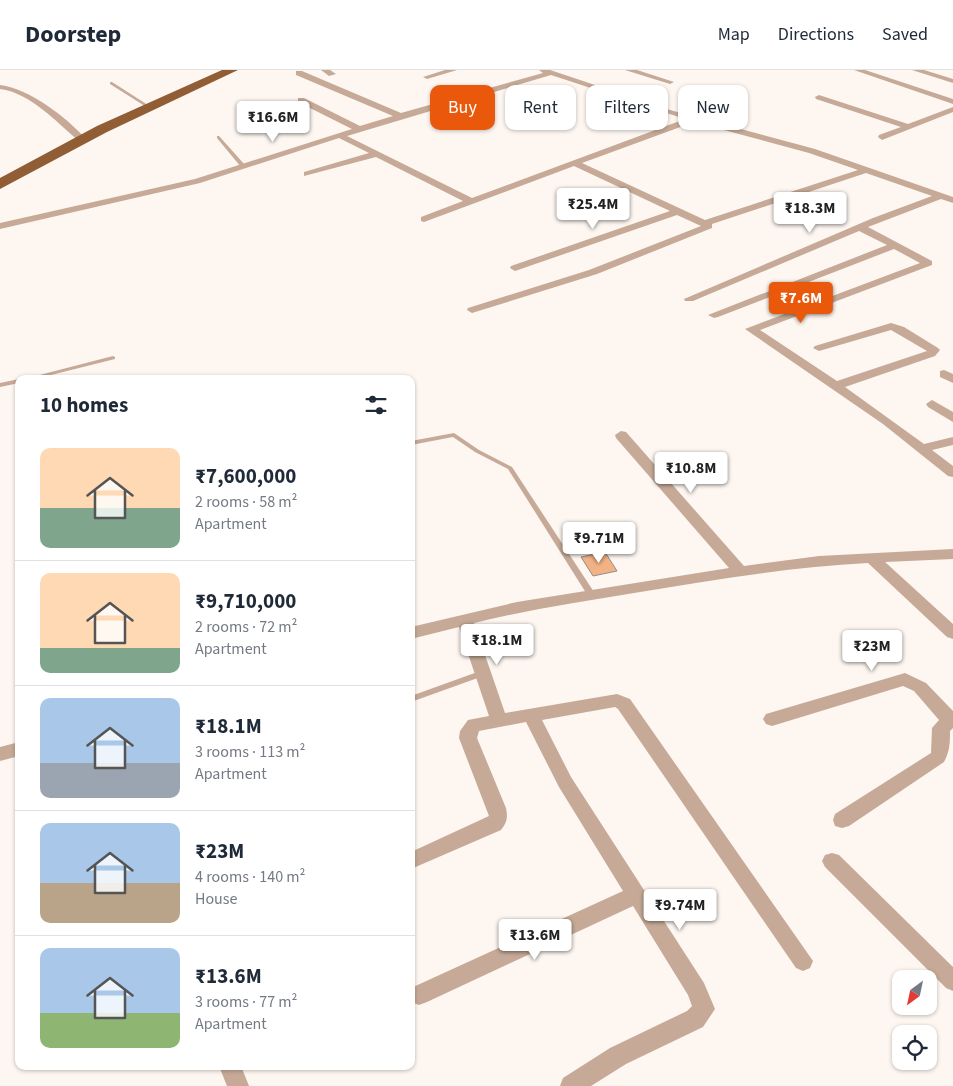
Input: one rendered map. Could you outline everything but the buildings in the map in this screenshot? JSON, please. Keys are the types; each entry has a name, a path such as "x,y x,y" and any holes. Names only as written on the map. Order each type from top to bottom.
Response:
{"highway":[{"path":"0,184 82,139 149,106 232,70"}],"street":[{"path":"325,70 332,74"},
{"path":"427,77 453,70"},
{"path":"0,226 168,188 548,72 565,70"},
{"path":"628,70 670,82"},
{"path":"858,70 953,102"},
{"path":"916,70 953,81"},
{"path":"296,72 401,116"},
{"path":"548,72 678,114"},
{"path":"0,87 7,87 24,94 82,139"},
{"path":"819,97 907,126"},
{"path":"301,100 359,129"},
{"path":"882,137 951,111"},
{"path":"424,220 678,125"},
{"path":"735,130 812,151 953,200"},
{"path":"339,135 472,202"},
{"path":"307,174 376,154"},
{"path":"576,164 706,223 866,170"},
{"path":"689,298 860,227 941,196"},
{"path":"515,268 610,237 679,211"},
{"path":"472,310 593,272 705,229 709,226 706,223"},
{"path":"860,227 928,264 751,329 922,448 953,473"},
{"path":"714,315 896,245"},
{"path":"819,348 891,326 900,329 934,350 931,354 835,386"},
{"path":"932,404 953,418"},
{"path":"620,435 740,572"},
{"path":"922,448 953,441"},
{"path":"415,633 517,607 590,594 819,561 953,554"},
{"path":"872,558 953,632"},
{"path":"465,620 499,721"},
{"path":"772,720 905,679 920,687 952,719 941,728 941,748 938,757 842,820"},
{"path":"415,859 497,822 499,814 468,734 474,725 615,700 624,704 803,961"},
{"path":"531,715 565,782 697,990 704,1009 695,1019 618,1056 571,1086"},
{"path":"0,754 15,750"},
{"path":"832,861 953,981"},
{"path":"419,995 636,896"},
{"path":"232,1070 238,1086"}],"lane":[{"path":"111,83 149,106"},
{"path":"218,137 243,166"},
{"path":"43,375 113,358"},
{"path":"0,385 15,382"},
{"path":"415,442 454,435 477,451 510,468 590,594"},
{"path":"415,698 483,673"}]}
